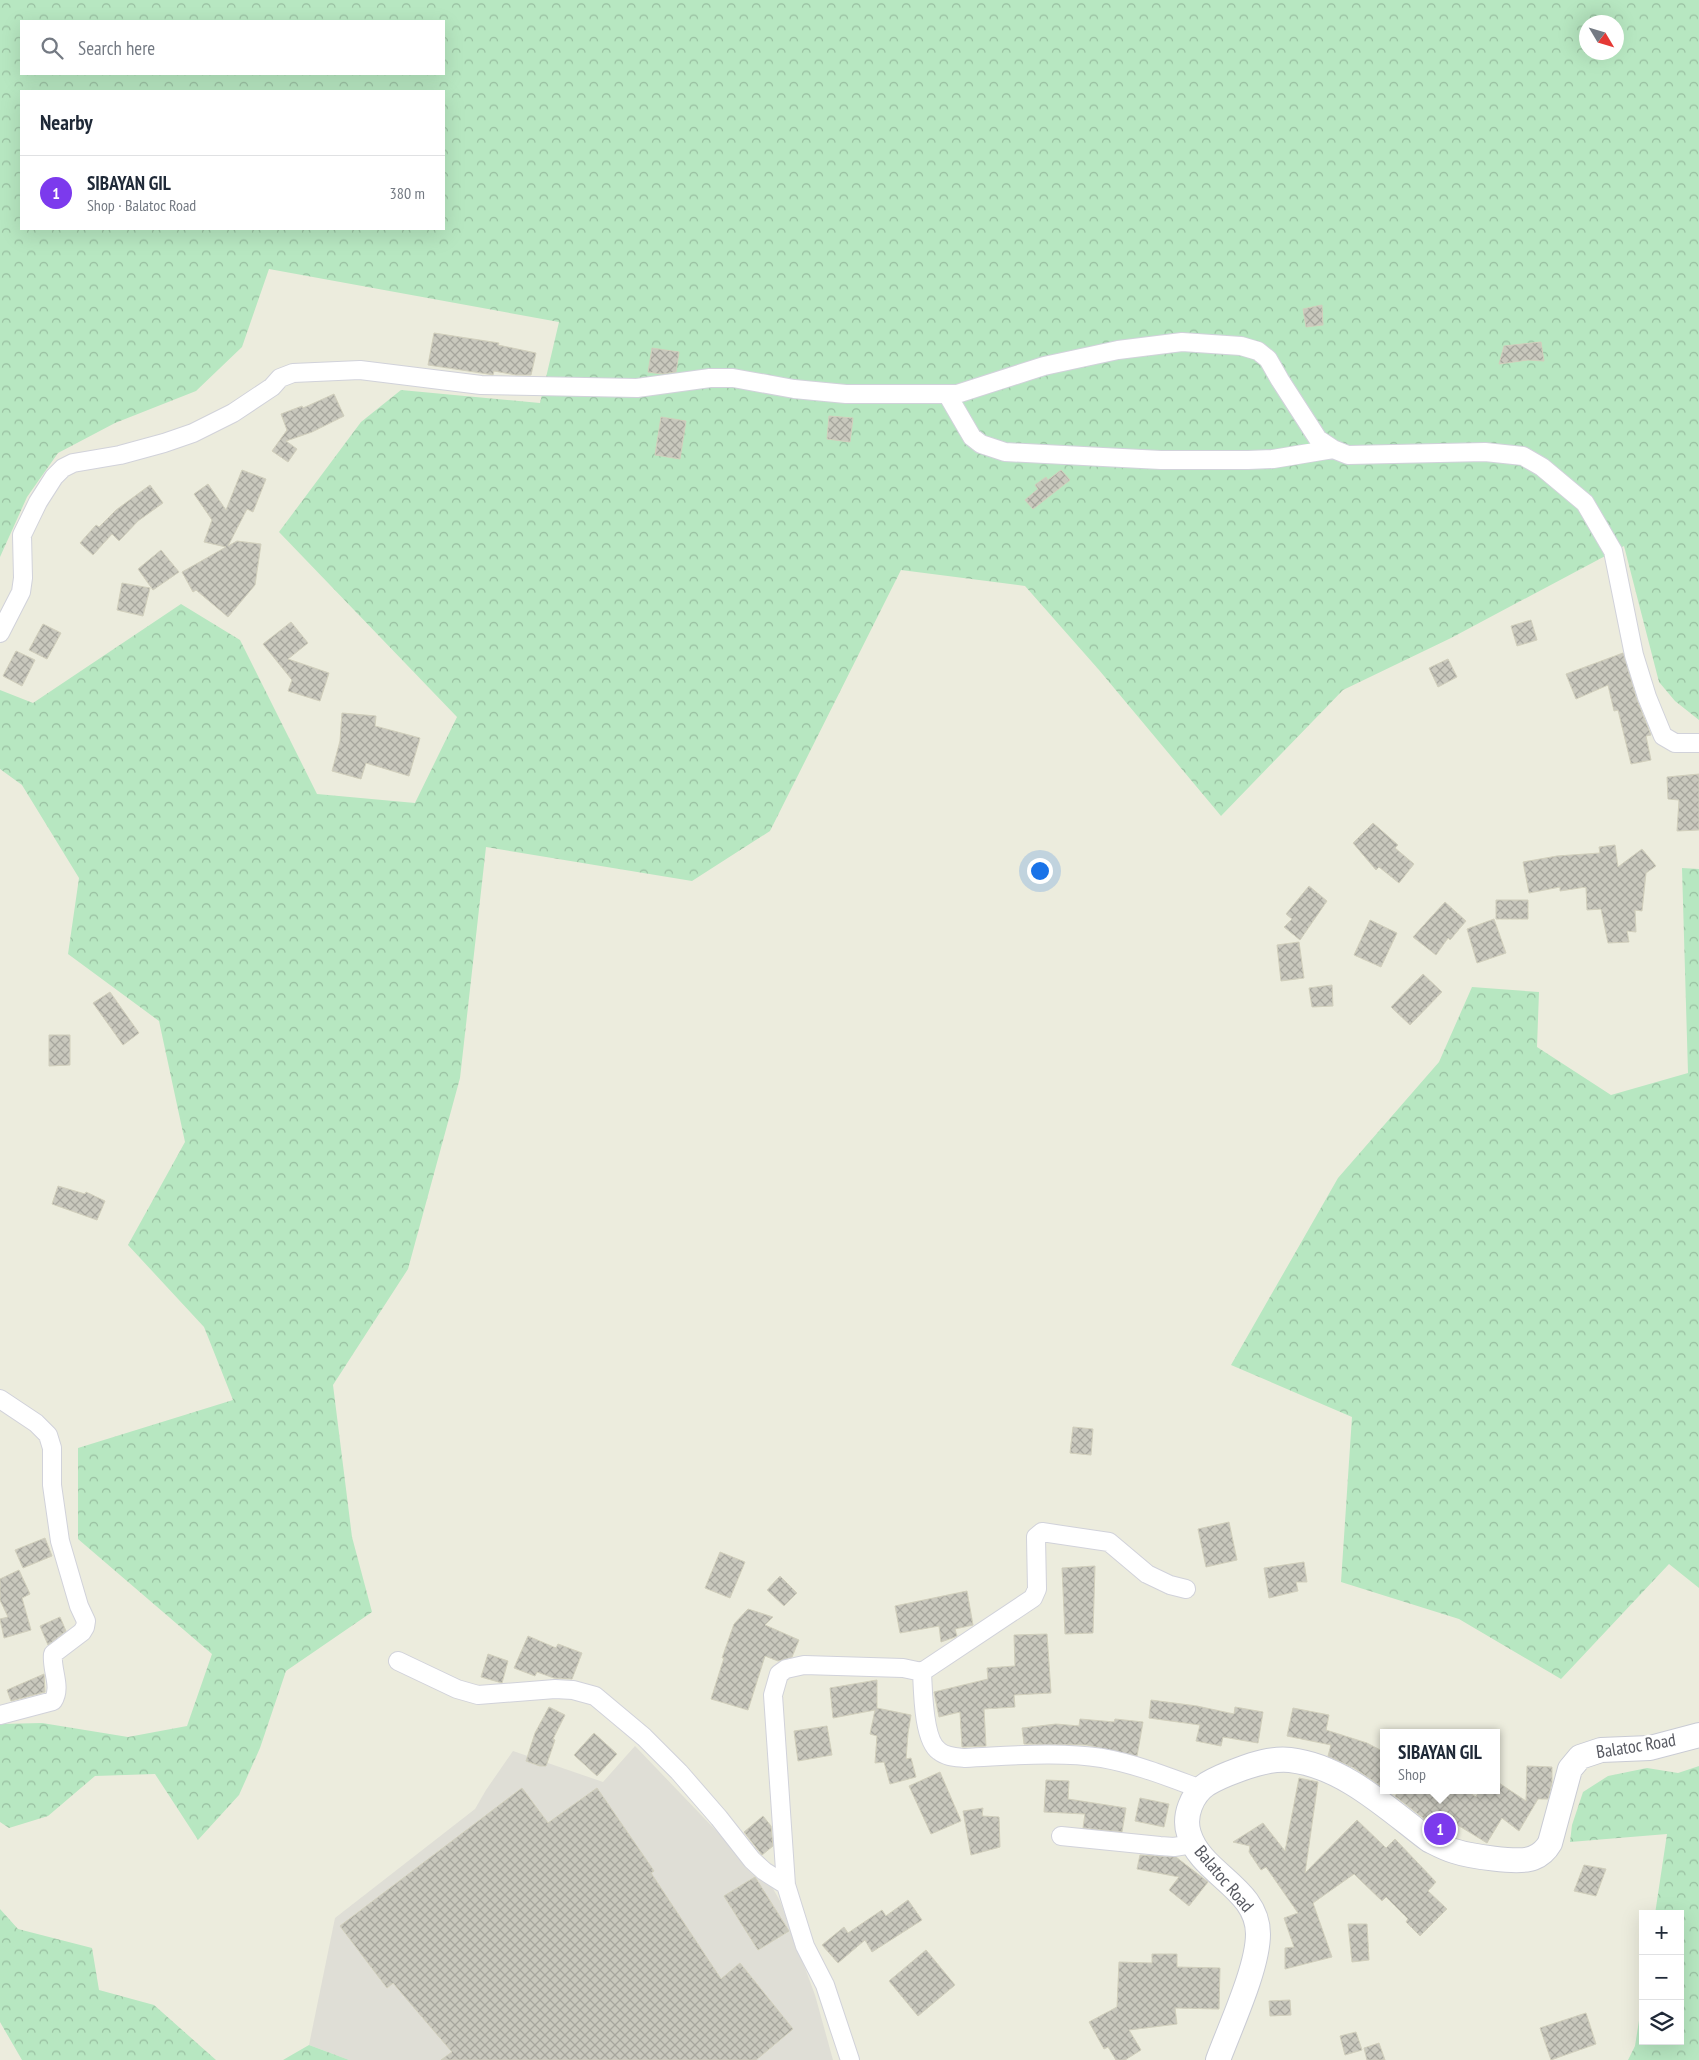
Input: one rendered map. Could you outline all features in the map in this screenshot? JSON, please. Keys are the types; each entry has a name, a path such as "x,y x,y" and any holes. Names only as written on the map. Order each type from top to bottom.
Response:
{"main road":[{"name":"Balatoc Road","path":"1218,2060 1256,1953 1258,1933 1255,1917 1250,1906 1236,1888 1216,1870 1193,1844 1187,1820 1200,1789 1217,1778 1251,1765 1267,1761 1289,1760 1307,1764 1331,1773 1352,1784 1429,1840 1455,1852 1475,1856 1521,1860 1532,1859 1546,1850 1550,1843 1570,1769 1580,1757 1601,1750 1650,1748 1699,1735"}],"street":[{"path":"0,633 21,592 23,578 22,535 38,502 54,477 63,468 73,463 120,455 193,433 233,413 272,387 280,378 294,373 360,370 481,385 638,388 710,378 733,378 794,390 947,394 968,392 1044,366 1146,346 1182,342 1241,346 1258,351 1268,359 1318,438 1333,449 1348,455 1485,452 1523,456 1542,467 1585,503 1613,551 1634,655 1647,697 1663,736 1675,743 1699,743"},
{"path":"947,394 972,437 981,444 1005,452 1161,460 1248,460 1273,459 1333,449"},
{"path":"0,1399 36,1423 48,1435 52,1448 52,1485 60,1541 79,1606 86,1621 82,1632 53,1654 52,1665 58,1690 53,1701 0,1715"},
{"path":"850,2060 824,1985 805,1946 786,1885 773,1695 779,1674 786,1669 804,1665 902,1668 922,1672 1033,1598 1037,1589 1036,1537 1042,1532 1109,1542 1147,1574 1170,1585 1186,1588"},
{"path":"398,1661 457,1690 478,1695 555,1689 573,1690 595,1696 644,1737 679,1772 720,1818 752,1860 764,1871 786,1885"},
{"path":"922,1672 924,1701 933,1746 938,1751 949,1756 965,1758 1063,1755 1100,1758 1130,1764 1200,1789"},
{"path":"1061,1836 1174,1847 1193,1844"}],"shaded area":[{"path":"635,1746 772,1887 780,1901 815,1995 833,2060 349,2060 309,2045 335,1918 475,1809 513,1751 603,1782"}],"green space":[{"path":"0,0 1699,0 1699,720 1675,701 1659,682 1624,546 1451,638 1343,690 1221,816 1099,670 1025,586 901,570 770,831 692,881 486,847 460,1078 408,1269 333,1385 352,1537 372,1612 286,1671 260,1748 239,1795 198,1840 155,1774 95,1776 48,1816 9,1828 0,1822 0,1724 42,1723 128,1737 187,1726 212,1654 78,1539 78,1448 233,1400 204,1327 128,1245 185,1142 159,1021 68,954 79,878 22,785 0,769 0,690 33,703 181,604 240,640 317,794 415,803 457,717 279,532 361,422 401,390 540,403 559,322 269,269 242,347 196,391 115,423 58,453 27,497 0,557"},
{"path":"1682,868 1699,869 1699,1588 1669,1564 1561,1679 1459,1619 1341,1582 1352,1417 1231,1365 1338,1178 1439,1062 1472,987 1539,992 1537,1047 1611,1095 1688,1073"},
{"path":"1699,1766 1699,2060 1628,2060 1635,2046 1639,2020 1639,2045 1684,2045 1684,1910 1656,1910 1667,1834 1570,1842 1572,1825 1583,1792 1608,1776 1647,1768 1678,1773"},
{"path":"0,1909 18,1929 92,1948 99,1990 154,2005 216,2060 22,2060 0,2022"},
{"path":"309,2045 349,2060 283,2060"}],"building":[{"path":"1322,305 1323,325 1306,327 1303,309"},
{"path":"434,333 499,343 498,345 536,353 531,375 516,375 494,371 493,375 428,365"},
{"path":"1541,342 1544,361 1528,360 1499,364 1504,346"},
{"path":"652,348 679,352 676,372 662,374 648,372"},
{"path":"334,394 344,416 312,432 286,441 297,449 288,462 272,451 287,430 281,414 302,406 303,408"},
{"path":"829,416 853,418 850,442 827,439"},
{"path":"661,417 686,421 680,459 655,455"},
{"path":"242,470 266,479 253,512 247,509 228,546 237,541 261,544 255,585 228,617 196,590 193,592 182,572 226,547 204,542 212,520 194,494 208,484 226,510"},
{"path":"1061,470 1070,480 1033,509 1025,500 1038,489 1035,485 1046,477 1048,480"},
{"path":"150,485 163,503 138,521 119,541 112,534 93,555 80,543 96,525 99,527 116,510"},
{"path":"161,550 179,572 153,590 138,569"},
{"path":"122,583 150,588 143,616 117,610"},
{"path":"1531,620 1537,640 1517,646 1511,626"},
{"path":"291,622 308,643 288,659 329,673 320,701 288,691 292,680 263,644"},
{"path":"43,624 61,633 47,659 29,650"},
{"path":"16,651 35,660 22,686 3,676"},
{"path":"1623,653 1637,700 1651,735 1646,736 1651,760 1631,764 1618,710 1614,711 1608,685 1576,699 1566,674"},
{"path":"1448,659 1457,677 1438,687 1429,668"},
{"path":"342,713 376,716 375,726 420,738 409,776 366,763 361,779 332,771 340,741"},
{"path":"1699,774 1699,830 1677,831 1679,800 1668,799 1667,777"},
{"path":"1373,823 1398,845 1395,848 1414,864 1399,883 1379,867 1376,870 1353,843"},
{"path":"1615,845 1618,867 1642,849 1656,866 1646,873 1642,911 1635,910 1636,932 1627,931 1629,942 1608,943 1601,909 1587,910 1586,887 1560,891 1560,887 1529,893 1523,862 1557,856 1600,853 1599,847"},
{"path":"1309,886 1327,901 1300,940 1284,927 1292,919 1286,914"},
{"path":"1496,900 1528,900 1528,919 1496,919"},
{"path":"1445,902 1466,921 1450,940 1448,938 1436,955 1413,937"},
{"path":"1494,919 1506,953 1477,963 1467,929"},
{"path":"1370,920 1397,933 1381,967 1354,955"},
{"path":"1299,942 1304,978 1281,981 1277,945"},
{"path":"1423,974 1442,992 1410,1025 1391,1007"},
{"path":"1332,985 1333,1006 1312,1007 1309,988"},
{"path":"110,992 139,1033 123,1045 93,1003"},
{"path":"49,1035 70,1035 70,1065 49,1066"},
{"path":"58,1186 85,1194 86,1192 105,1201 97,1220 52,1204"},
{"path":"1073,1427 1093,1429 1091,1455 1070,1453"},
{"path":"1229,1522 1237,1560 1206,1567 1198,1529"},
{"path":"45,1538 52,1556 23,1568 15,1550"},
{"path":"720,1552 745,1562 730,1598 705,1588"},
{"path":"1304,1562 1307,1582 1296,1582 1298,1591 1269,1598 1264,1568"},
{"path":"1095,1566 1093,1633 1065,1634 1062,1568"},
{"path":"19,1570 30,1594 22,1598 31,1630 4,1638 0,1619 8,1617 0,1600 0,1579"},
{"path":"780,1576 797,1593 784,1606 767,1590"},
{"path":"967,1591 973,1625 955,1629 957,1636 941,1642 939,1626 900,1633 895,1606"},
{"path":"748,1609 773,1617 765,1625 799,1640 792,1657 778,1661 765,1656 748,1710 711,1699 724,1658 722,1658 734,1624"},
{"path":"60,1617 66,1631 48,1645 40,1626"},
{"path":"1047,1634 1051,1693 1014,1695 1015,1707 984,1709 986,1746 962,1747 960,1712 939,1717 934,1692 988,1679 987,1668 1015,1666 1014,1635"},
{"path":"528,1636 556,1648 558,1644 582,1653 572,1679 554,1678 537,1672 535,1676 514,1668"},
{"path":"488,1654 508,1661 502,1683 481,1677"},
{"path":"44,1674 45,1692 11,1701 7,1690"},
{"path":"877,1680 877,1708 911,1715 906,1759 911,1758 916,1777 890,1784 884,1762 875,1763 877,1736 870,1734 875,1710 833,1718 830,1688"},
{"path":"1151,1700 1197,1706 1234,1714 1235,1707 1263,1712 1258,1743 1223,1737 1221,1746 1196,1741 1200,1725 1149,1718"},
{"path":"549,1707 565,1715 553,1739 555,1740 546,1766 540,1766 526,1761 535,1733"},
{"path":"1293,1708 1329,1715 1326,1730 1367,1743 1380,1750 1380,1785 1354,1768 1328,1756 1331,1745 1287,1736"},
{"path":"1080,1719 1114,1722 1115,1719 1143,1722 1137,1756 1087,1745 1024,1744 1022,1728 1056,1724 1079,1726"},
{"path":"827,1726 832,1755 798,1761 794,1731"},
{"path":"594,1733 617,1754 597,1776 574,1755"},
{"path":"1527,1766 1552,1767 1552,1783 1548,1799 1538,1799 1519,1831 1502,1818 1487,1843 1456,1824 1450,1835 1436,1828 1395,1796 1397,1794 1471,1794 1476,1797 1478,1794 1500,1794 1500,1784 1526,1801"},
{"path":"940,1772 961,1821 931,1834 909,1786"},
{"path":"1299,1778 1318,1782 1305,1873 1357,1820 1386,1848 1395,1839 1436,1882 1428,1891 1447,1909 1420,1936 1406,1922 1408,1919 1386,1897 1382,1901 1354,1874 1313,1903 1332,1957 1285,1969 1285,1948 1294,1947 1284,1918 1298,1913 1266,1867 1261,1870 1249,1852 1250,1846 1233,1842 1263,1823 1285,1851"},
{"path":"1046,1780 1069,1781 1068,1799 1126,1808 1122,1832 1083,1828 1085,1814 1044,1812"},
{"path":"522,1788 548,1823 597,1788 654,1871 651,1873 721,1979 740,1963 793,2029 756,2060 441,2060 452,2052 393,1983 387,1988 340,1926"},
{"path":"1140,1798 1169,1804 1164,1827 1135,1821"},
{"path":"983,1808 982,1816 999,1817 1000,1847 971,1855 963,1811"},
{"path":"763,1816 771,1826 773,1846 762,1855 744,1832"},
{"path":"1140,1855 1176,1857 1208,1882 1189,1906 1169,1890 1179,1877 1137,1869"},
{"path":"1584,1865 1606,1869 1596,1896 1574,1891"},
{"path":"755,1877 789,1931 758,1950 724,1896"},
{"path":"908,1900 922,1920 872,1952 865,1940 838,1963 822,1945 844,1927 848,1933 882,1910 886,1916"},
{"path":"1348,1924 1367,1924 1369,1960 1352,1962"},
{"path":"926,1950 955,1985 918,2016 889,1981"},
{"path":"1152,1954 1177,1954 1177,1967 1220,1968 1219,2009 1175,2008 1177,2024 1129,2030 1141,2050 1125,2060 1116,2060 1108,2047 1104,2049 1089,2022 1117,2007 1119,1962 1152,1963"},
{"path":"1290,2000 1291,2015 1270,2016 1269,2001"},
{"path":"1586,2013 1596,2044 1551,2060 1540,2028"},
{"path":"1356,2032 1362,2050 1345,2055 1340,2036"},
{"path":"1379,2043 1385,2060 1367,2060 1364,2048"}],"place":[{"name":"SIBAYAN GIL","path":"1440,1829"}]}
